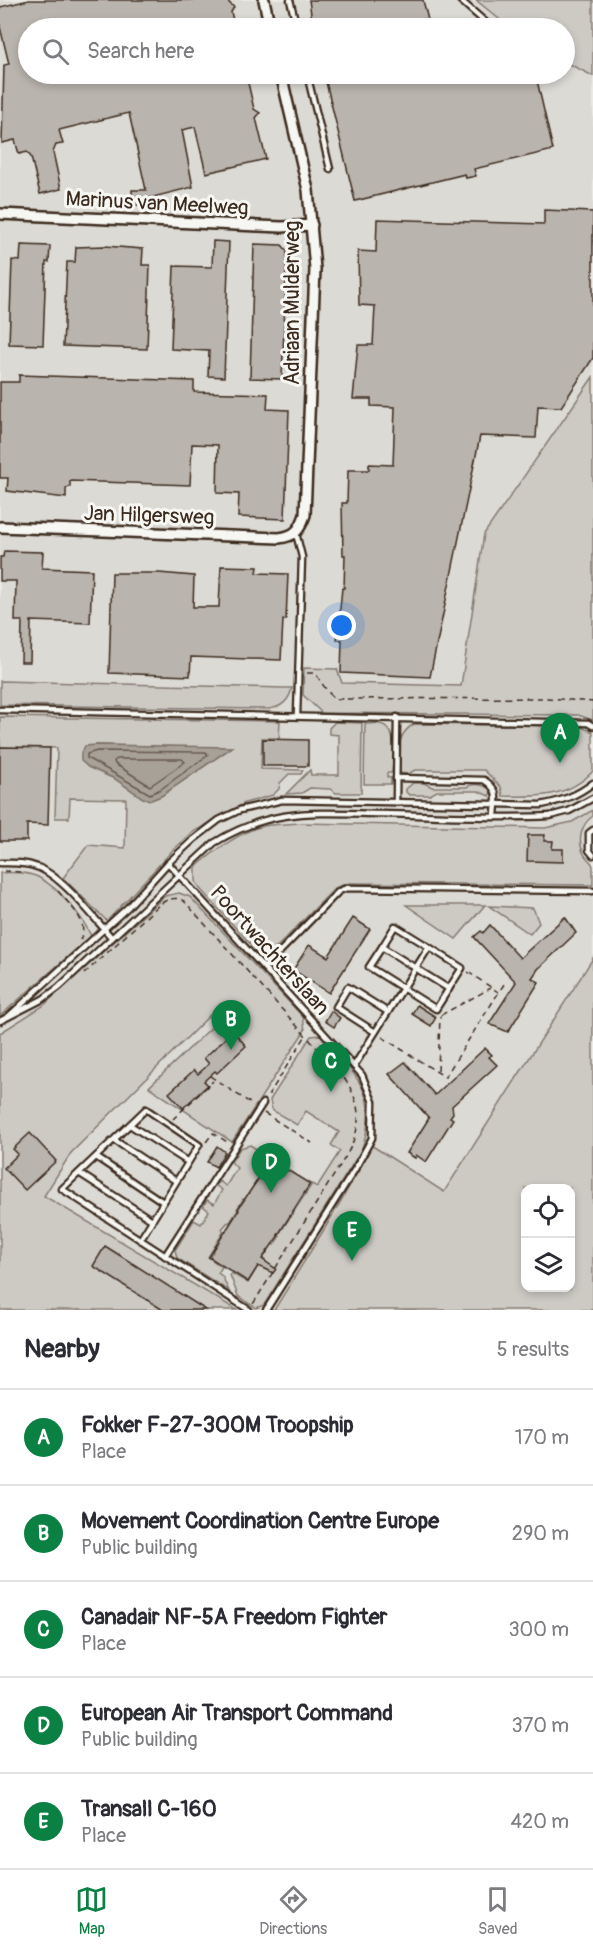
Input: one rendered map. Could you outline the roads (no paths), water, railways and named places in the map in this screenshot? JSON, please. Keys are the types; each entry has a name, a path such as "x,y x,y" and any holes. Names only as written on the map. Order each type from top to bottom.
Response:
{"street":[{"path":"264,0 268,18"},
{"name":"Adriaan Mulderweg","path":"283,84 308,190 315,269 305,515 296,533"},
{"name":"Marinus van Meelweg","path":"0,214 282,227 312,225"},
{"name":"Jan Hilgersweg","path":"0,527 279,538 289,537 296,533"}],"lane":[{"path":"290,0 294,18"},
{"path":"460,0 481,18"},
{"path":"309,84 330,169"},
{"path":"296,533 302,557 297,715"},
{"path":"0,710 397,717 588,723 593,726"},
{"path":"396,802 397,717"},
{"path":"396,778 484,780 493,785 496,790 495,816"},
{"path":"9,1016 128,907 168,863 193,840 219,820 240,810 282,800 541,804 560,801 577,794 593,783"},
{"path":"0,1021 43,999 214,843 232,832 268,819 298,813 550,816 568,812 593,798"},
{"path":"593,830 589,833 588,850 593,855"},
{"path":"0,863 27,864 45,870 63,884 112,938"},
{"name":"Poortwachterslaan","path":"168,863 354,1066 362,1076 373,1102 372,1138 266,1310"},
{"path":"264,968 339,891 347,888 593,891"},
{"path":"395,926 462,968 436,1009 369,967 382,947 395,926"},
{"path":"382,947 449,989"},
{"path":"354,1066 429,947"},
{"path":"375,1032 336,1007 348,987 388,1012"},
{"path":"165,1256 263,1103"},
{"path":"140,1240 199,1145 146,1109 62,1189 140,1240 249,1310"},
{"path":"130,1125 188,1162"},
{"path":"114,1140 176,1181"},
{"path":"96,1157 164,1202"},
{"path":"79,1173 152,1220"}],"water":[{"path":"85,746 232,747 161,796 151,800 143,798 115,779 88,767 81,761 81,753"}],"place":[{"name":"Fokker F-27-300M Troopship","path":"560,763"},
{"name":"Movement Coordination Centre Europe","path":"231,1050"},
{"name":"Canadair NF-5A Freedom Fighter","path":"331,1092"},
{"name":"European Air Transport Command","path":"271,1193"},
{"name":"Transall C-160","path":"352,1261"}]}
